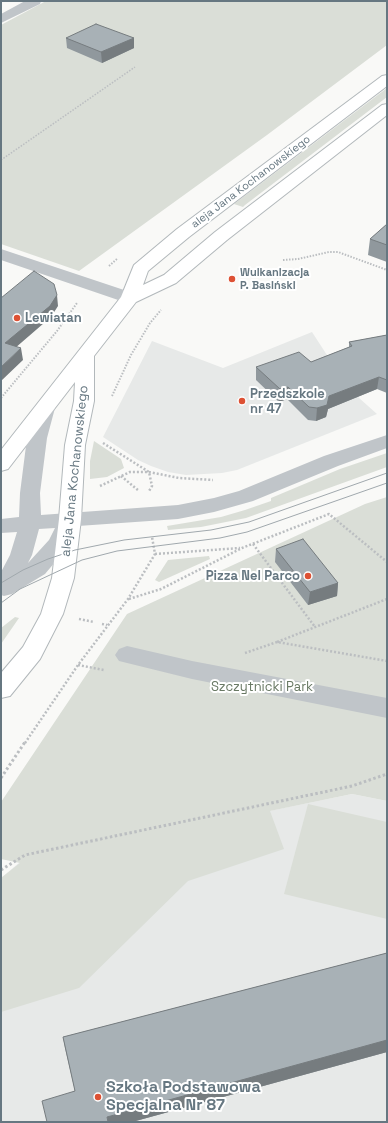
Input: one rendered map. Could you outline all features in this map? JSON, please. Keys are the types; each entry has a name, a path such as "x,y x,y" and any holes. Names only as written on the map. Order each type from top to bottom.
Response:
{"main road":[{"name":"aleja Jana Kochanowskiego","path":"1,464 130,298 140,269 183,233 387,79"},
{"name":"aleja Jana Kochanowskiego","path":"130,298 170,279 221,236 387,108"},
{"name":"aleja Jana Kochanowskiego","path":"1,689 32,653 43,634 56,603 63,578 70,519 75,445 84,401 85,355"}],"street":[{"path":"1,19 35,1"},
{"path":"1,254 130,298"},
{"path":"3,589 21,555 30,523 32,471 37,438 44,408"},
{"path":"1,526 70,519 178,512 214,505 246,496 331,461 387,441"},
{"path":"3,589 37,568 58,544 70,519"},
{"path":"126,655 192,670 387,708"}],"path":[{"path":"1,160 135,67"},
{"path":"283,260 298,259 329,252 338,252 387,270"},
{"path":"1,398 58,331 78,302 72,290 81,281"},
{"path":"102,442 149,472 152,486 146,496"},
{"path":"96,488 130,472 149,472 172,477 220,480"},
{"path":"121,476 141,492"},
{"path":"128,599 161,590 242,548 329,514 387,562"},
{"path":"1,778 78,665 128,599 155,554 151,533"},
{"path":"253,544 315,627"},
{"path":"155,554 242,548"},
{"path":"387,599 277,642 387,661"},
{"path":"76,619 94,622"},
{"path":"102,624 107,625"},
{"path":"1,870 25,855 352,786 387,774"}],"shaded area":[{"name":"Przedszkole nr 47","path":"312,332 349,389 377,414 237,470 222,473 186,475 168,472 138,460 103,437 152,341 223,368"},
{"path":"352,794 387,801 387,1122 1,1122 1,878 20,862"}],"green space":[{"path":"46,1 387,1 387,45 267,135 79,271 1,244 1,25"},
{"path":"387,88 387,97 243,207 234,204"},
{"path":"94,441 121,459 124,468 107,477 90,479 90,461"},
{"path":"387,453 387,467 246,518 201,527 168,530 167,526 221,517 271,501 271,498 340,469"},
{"name":"Szczytnicki Park","path":"387,497 387,801 352,794 270,811 284,849 188,881 79,988 1,1012 1,878 20,863 1,859 1,802 127,614 365,504"},
{"path":"209,556 210,559 159,582 155,580 168,560"},
{"path":"15,617 19,618 1,644 1,628"},
{"path":"308,804 387,822 387,919 284,894"}],"building":[{"path":"96,24 134,38 101,52 66,38"},
{"path":"387,224 387,245 370,239"},
{"path":"34,271 54,284 57,295 50,306 5,343 21,348 1,367 1,298"},
{"path":"387,335 387,380 379,377 329,396 327,405 317,408 309,407 288,387 280,389 256,367 299,352 311,362 352,346 349,342"},
{"path":"303,539 338,583 310,592 276,549"},
{"path":"387,953 387,1040 107,1117 108,1122 47,1122 42,1101 75,1091 63,1037"}],"tram line":[{"path":"1,583 23,570 48,559 75,550 124,540 211,530 249,522 387,473"},
{"path":"1,603 20,589 82,560 117,551 220,538 247,532 387,483"}],"place":[{"name":"Wulkanizacja P. Basiński","path":"232,279"},
{"name":"Lewiatan","path":"17,318"},
{"name":"Przedszkole nr 47","path":"242,401"},
{"name":"Pizza Nel Parco","path":"308,576"},
{"name":"Szkoła Podstawowa Specjalna Nr 87","path":"98,1097"}]}
